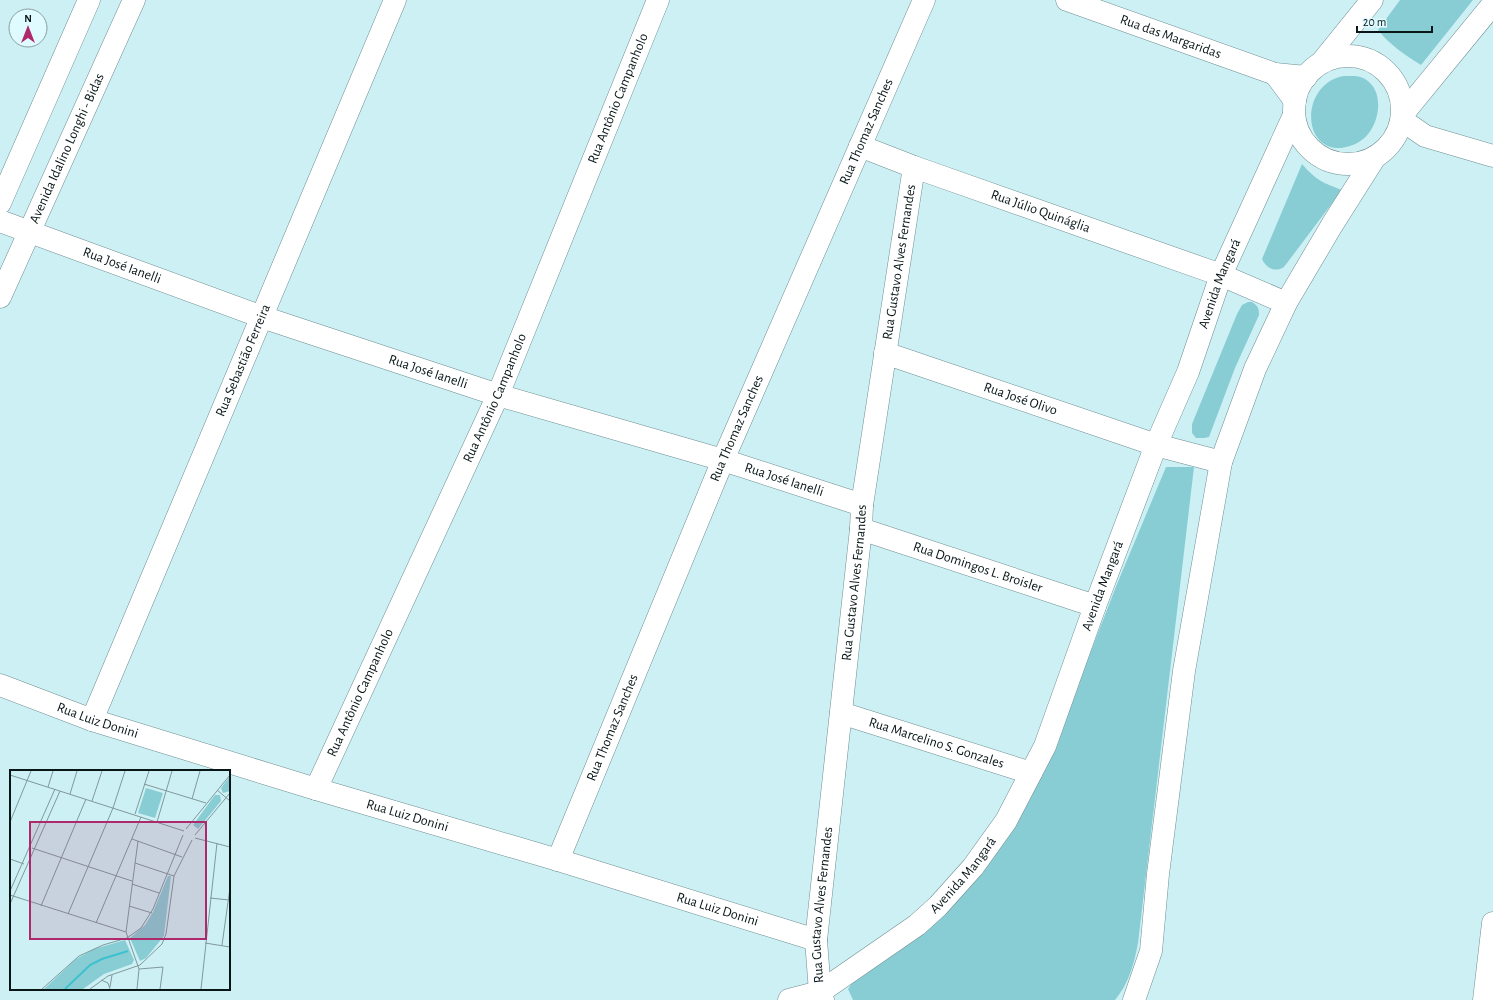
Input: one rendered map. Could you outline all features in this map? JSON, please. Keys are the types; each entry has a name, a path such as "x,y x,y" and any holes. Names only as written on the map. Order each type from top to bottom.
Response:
{"street":[{"path":"0,203 89,0"},
{"name":"Avenida Idalino Longhi - Bidas","path":"0,297 134,0"},
{"name":"Rua Sebastião Ferreira","path":"92,720 395,0"},
{"name":"Rua Antônio Campanholo","path":"316,789 498,395 658,0"},
{"name":"Rua Thomaz Sanches","path":"558,860 723,460 924,0"},
{"path":"1294,108 1298,88 1306,76 1322,62 1372,0"},
{"name":"Rua das Margaridas","path":"1072,1 1275,74 1306,76"},
{"path":"1275,74 1294,108 1298,130 1305,143 1316,154 1331,161 1346,164 1361,163 1376,157 1387,148 1400,124 1493,4"},
{"path":"1322,62 1350,56 1364,59 1378,65 1389,74 1397,86 1401,100 1400,124"},
{"name":"Avenida Mangará","path":"822,996 917,925 938,906 973,867 1006,821 1046,746 1156,445 1188,372 1221,276 1294,108"},
{"path":"1400,124 1425,136 1493,156"},
{"name":"Rua Júlio Quináglia","path":"860,146 914,167 1221,276 1286,303"},
{"path":"1134,1000 1151,951 1158,874 1184,671 1221,462 1255,369 1286,303 1332,225 1376,157"},
{"name":"Rua Gustavo Alves Fernandes","path":"822,996 816,940 861,529 862,506 914,167"},
{"name":"Rua José Ianelli","path":"0,222 262,317 498,395 723,460 862,506"},
{"name":"Rua José Olivo","path":"885,353 1156,445 1221,462"},
{"name":"Rua Domingos L. Broisler","path":"861,529 1096,606"},
{"name":"Rua Luiz Donini","path":"0,685 92,720 316,789 558,860 816,940"},
{"name":"Rua Marcelino S. Gonzales","path":"841,713 1031,773"},
{"path":"1484,1000 1493,923"},
{"path":"789,1000 822,996"}],"shaded area":[{"path":"1400,0 1473,0 1421,65 1393,45 1378,30"},
{"path":"1344,76 1358,76 1365,79 1372,85 1376,93 1378,111 1375,121 1366,137 1355,144 1342,148 1328,146 1319,139 1313,128 1311,116 1313,103 1320,91 1330,81"},
{"path":"1302,164 1311,174 1320,180 1342,190 1284,267 1277,270 1271,269 1262,259"},
{"path":"1252,302 1257,306 1259,315 1235,368 1209,437 1196,438 1192,433 1192,424 1237,314 1242,305"},
{"path":"1166,467 1194,467 1138,943 1133,966 1120,994 1115,1000 853,1000 848,989 864,966 1015,821 1044,772 1117,584"}]}
